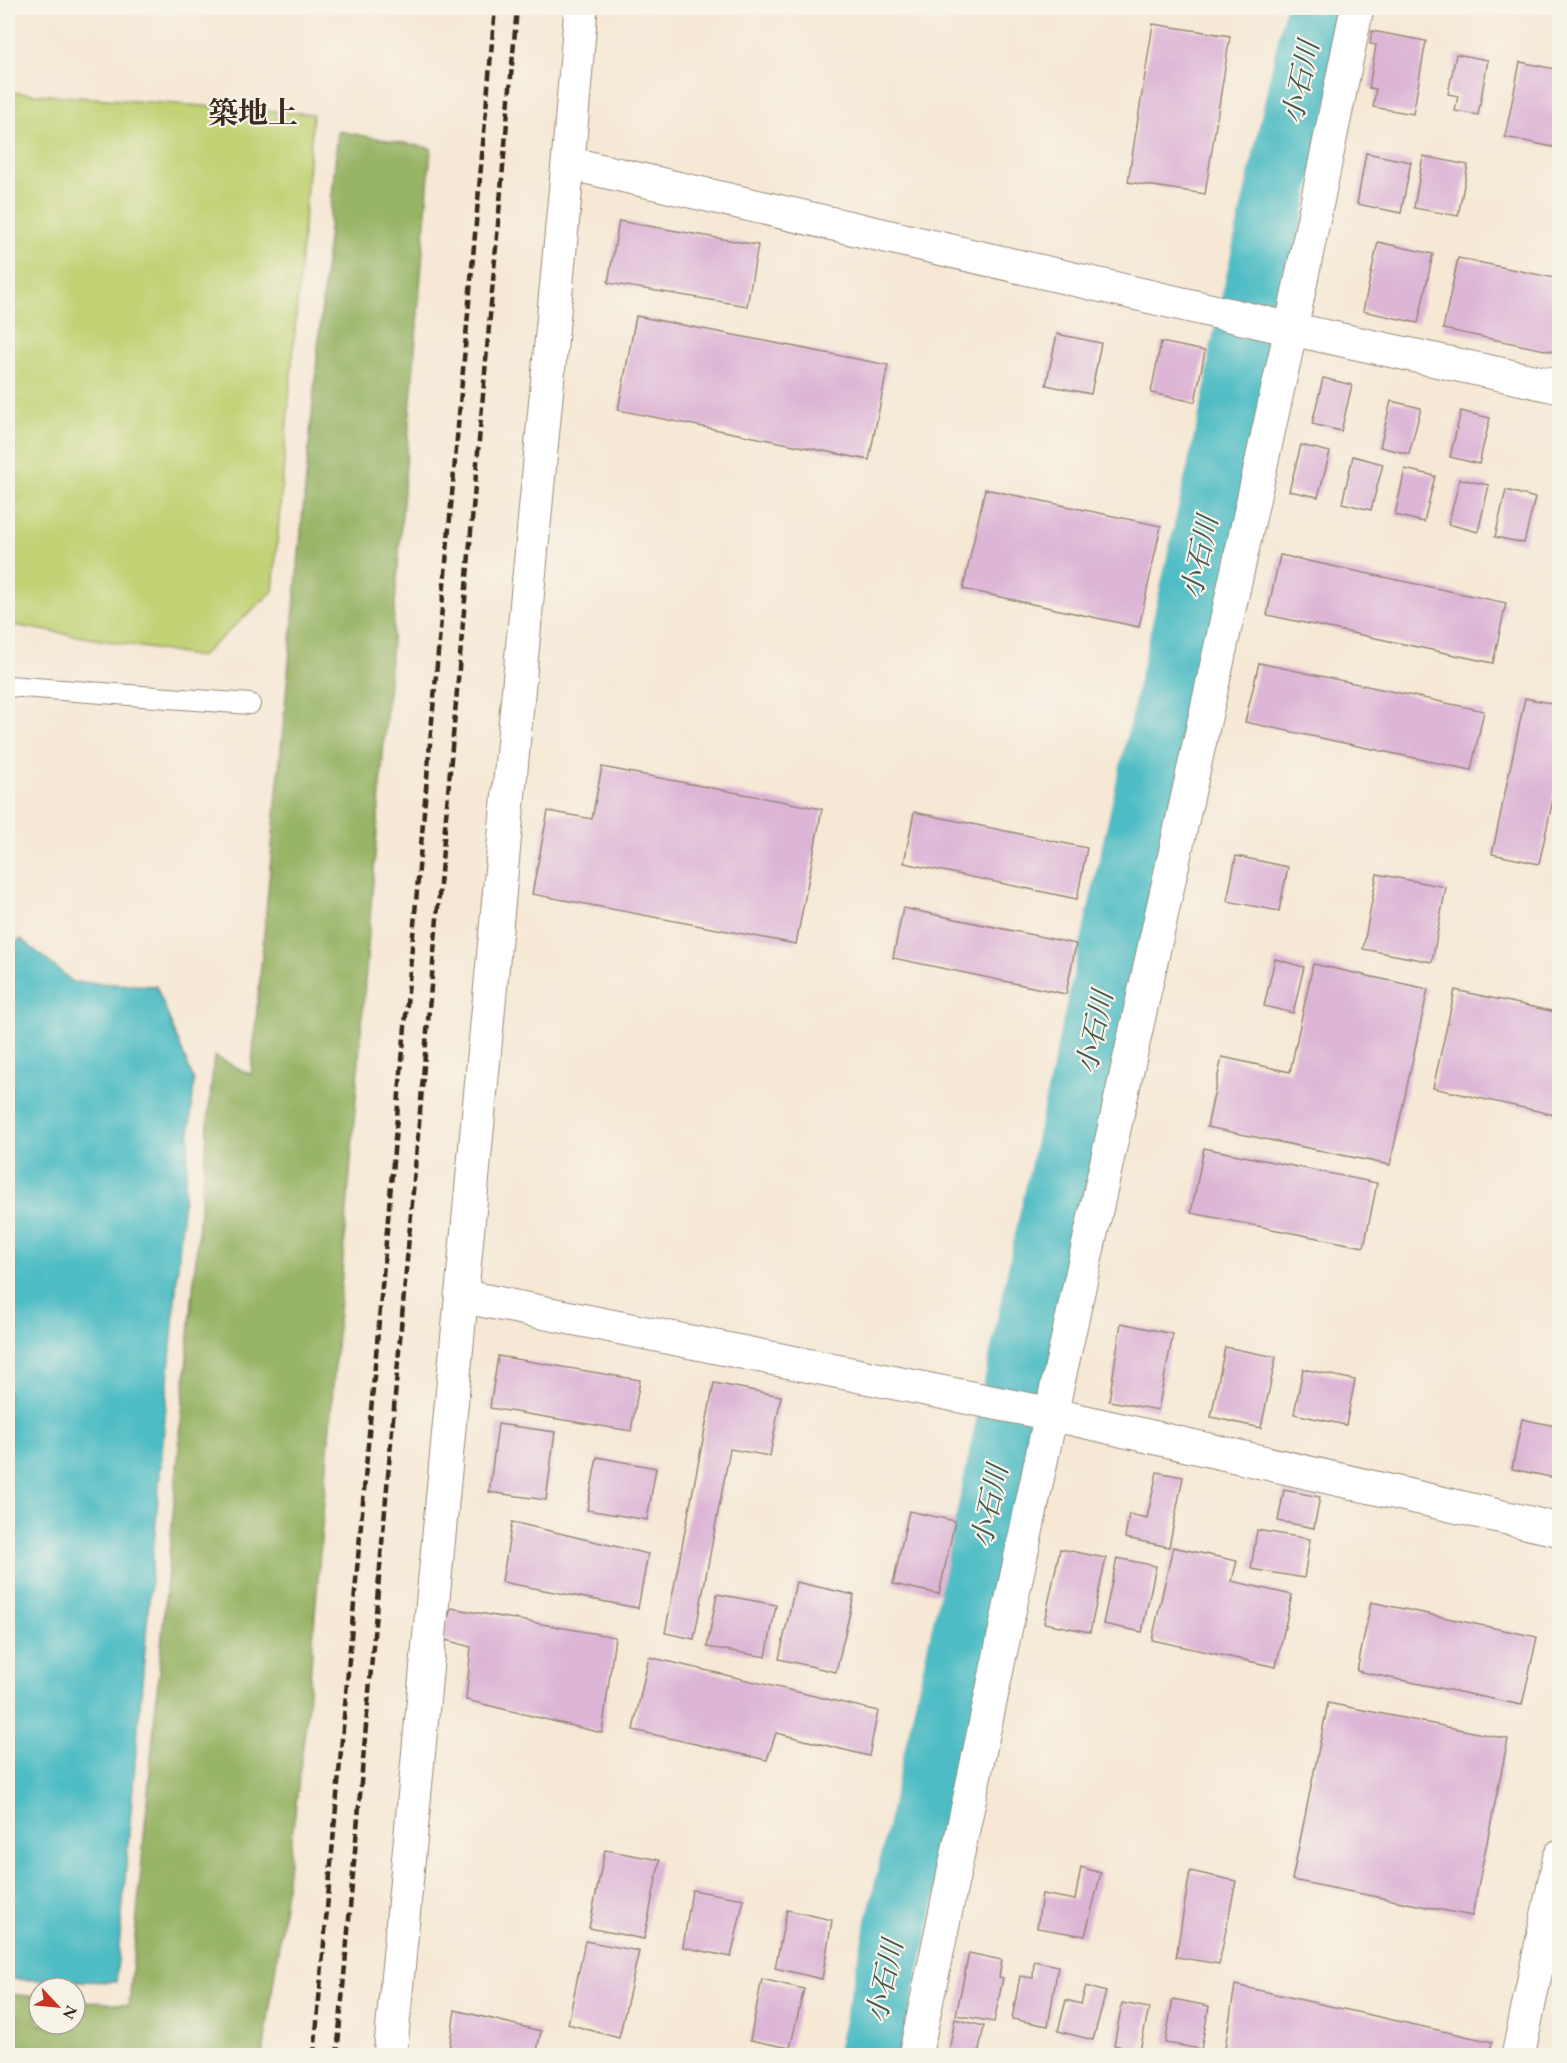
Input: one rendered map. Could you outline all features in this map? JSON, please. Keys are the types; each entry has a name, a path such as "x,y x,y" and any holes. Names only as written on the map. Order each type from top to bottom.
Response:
{"street":[{"path":"390,2055 581,8"},
{"path":"915,2055 1051,1414 1291,329 1357,8"},
{"path":"568,163 1291,329 1560,387"},
{"path":"461,1296 1051,1414 1560,1530"},
{"path":"1518,2055 1560,1856"}],"lane":[{"path":"8,686 250,704"}],"green space":[{"path":"8,92 313,114 273,591 200,657 8,624"},
{"path":"338,131 431,148 308,1703 281,1929 263,2055 8,2055 8,1994 27,1996 27,2036 87,2036 87,2001 129,2005 214,1056 251,1075"}],"water":[{"path":"21,939 73,982 156,986 194,1081 116,1982 87,1981 87,1976 27,1976 27,1980 8,1979 8,948"}],"building":[{"path":"1153,24 1230,36 1205,194 1128,182"},
{"path":"1372,31 1426,41 1413,114 1373,107 1376,89 1369,88 1376,45 1370,44"},
{"path":"1456,54 1488,60 1478,115 1455,111 1458,96 1448,94"},
{"path":"1520,62 1560,70 1560,91 1554,120 1560,120 1558,148 1505,137"},
{"path":"1366,153 1411,162 1401,213 1357,204"},
{"path":"1423,156 1468,165 1458,216 1414,208"},
{"path":"619,221 758,245 747,306 608,283"},
{"path":"1378,242 1433,254 1418,323 1363,311"},
{"path":"1458,258 1560,279 1560,353 1443,329"},
{"path":"636,316 888,365 869,460 618,410"},
{"path":"1057,334 1101,343 1091,394 1046,385"},
{"path":"1161,342 1205,351 1195,402 1151,393"},
{"path":"1323,378 1352,385 1341,431 1312,424"},
{"path":"1391,401 1421,408 1409,454 1380,447"},
{"path":"1461,411 1490,418 1479,464 1450,457"},
{"path":"1301,445 1330,452 1318,497 1289,491"},
{"path":"1353,456 1383,464 1371,510 1342,503"},
{"path":"1405,469 1435,476 1424,522 1395,515"},
{"path":"1460,479 1489,485 1478,532 1448,524"},
{"path":"985,489 1161,526 1139,627 963,589"},
{"path":"1506,490 1535,498 1524,543 1495,537"},
{"path":"1280,555 1506,603 1493,663 1267,615"},
{"path":"1259,663 1484,711 1471,770 1245,722"},
{"path":"1525,698 1560,705 1560,767 1539,864 1492,854"},
{"path":"602,767 822,809 796,944 532,894 548,811 592,819"},
{"path":"914,812 1087,848 1077,899 904,863"},
{"path":"1236,856 1288,867 1279,911 1227,901"},
{"path":"1377,874 1446,887 1432,962 1363,949"},
{"path":"903,908 1076,944 1066,994 893,958"},
{"path":"1275,959 1304,967 1293,1013 1264,1006"},
{"path":"1313,964 1428,989 1390,1165 1207,1127 1222,1057 1290,1072"},
{"path":"1455,990 1560,1013 1560,1116 1433,1088"},
{"path":"1204,1148 1377,1183 1364,1247 1191,1213"},
{"path":"1121,1323 1173,1334 1158,1410 1109,1401"},
{"path":"1225,1347 1276,1357 1261,1428 1211,1417"},
{"path":"498,1356 640,1380 631,1431 490,1408"},
{"path":"1303,1369 1355,1380 1346,1425 1294,1414"},
{"path":"714,1383 781,1396 770,1456 730,1449 694,1639 665,1633"},
{"path":"1522,1419 1560,1427 1560,1479 1512,1469"},
{"path":"498,1424 555,1432 546,1500 489,1492"},
{"path":"597,1457 656,1468 647,1520 587,1510"},
{"path":"1157,1472 1183,1477 1169,1547 1125,1538 1129,1514 1147,1518"},
{"path":"1284,1490 1320,1497 1314,1528 1278,1521"},
{"path":"909,1511 955,1521 939,1594 893,1584"},
{"path":"512,1522 648,1554 638,1608 502,1582"},
{"path":"1257,1530 1310,1539 1304,1578 1251,1569"},
{"path":"1173,1547 1237,1561 1232,1581 1292,1595 1276,1667 1152,1640"},
{"path":"1060,1549 1106,1558 1090,1632 1044,1623"},
{"path":"1117,1558 1156,1566 1142,1632 1103,1624"},
{"path":"796,1582 854,1595 836,1672 779,1659"},
{"path":"717,1594 776,1605 766,1657 707,1647"},
{"path":"1371,1602 1537,1637 1522,1705 1357,1671"},
{"path":"451,1608 615,1637 602,1733 466,1700 471,1647 442,1639"},
{"path":"649,1657 878,1711 869,1756 776,1733 767,1760 633,1730"},
{"path":"1328,1703 1508,1739 1472,1916 1292,1880"},
{"path":"605,1850 660,1860 644,1939 589,1928"},
{"path":"1081,1867 1101,1873 1085,1936 1037,1928 1042,1894 1075,1900"},
{"path":"1190,1871 1236,1881 1219,1964 1176,1957"},
{"path":"692,1890 744,1899 731,1957 683,1947"},
{"path":"787,1910 832,1920 822,1979 775,1968"},
{"path":"585,1941 639,1951 619,2038 568,2024"},
{"path":"969,1953 1002,1960 999,1977 1003,1978 994,2022 956,2015"},
{"path":"1034,1961 1058,1966 1048,2026 1012,2019 1020,1976 1033,1978"},
{"path":"762,1979 804,1989 790,2048 750,2040"},
{"path":"1235,1985 1492,2042 1489,2056 1259,2056 1225,2048"},
{"path":"1086,1986 1106,1992 1093,2040 1058,2031 1066,2000 1081,2004"},
{"path":"1173,1999 1209,2006 1201,2049 1165,2043"},
{"path":"1122,2003 1149,2008 1140,2050 1114,2045"},
{"path":"455,2010 541,2031 536,2056 448,2056"},
{"path":"955,2019 984,2026 978,2056 948,2056"}],"waterway":[{"name":"小石川","path":"868,2056 974,1582 1046,1239 1237,388 1240,359 1317,8"}],"railway":[{"path":"314,2056 495,8"},
{"path":"337,2056 517,8"}],"district":[{"name":"築地上","path":"253,112"}]}
